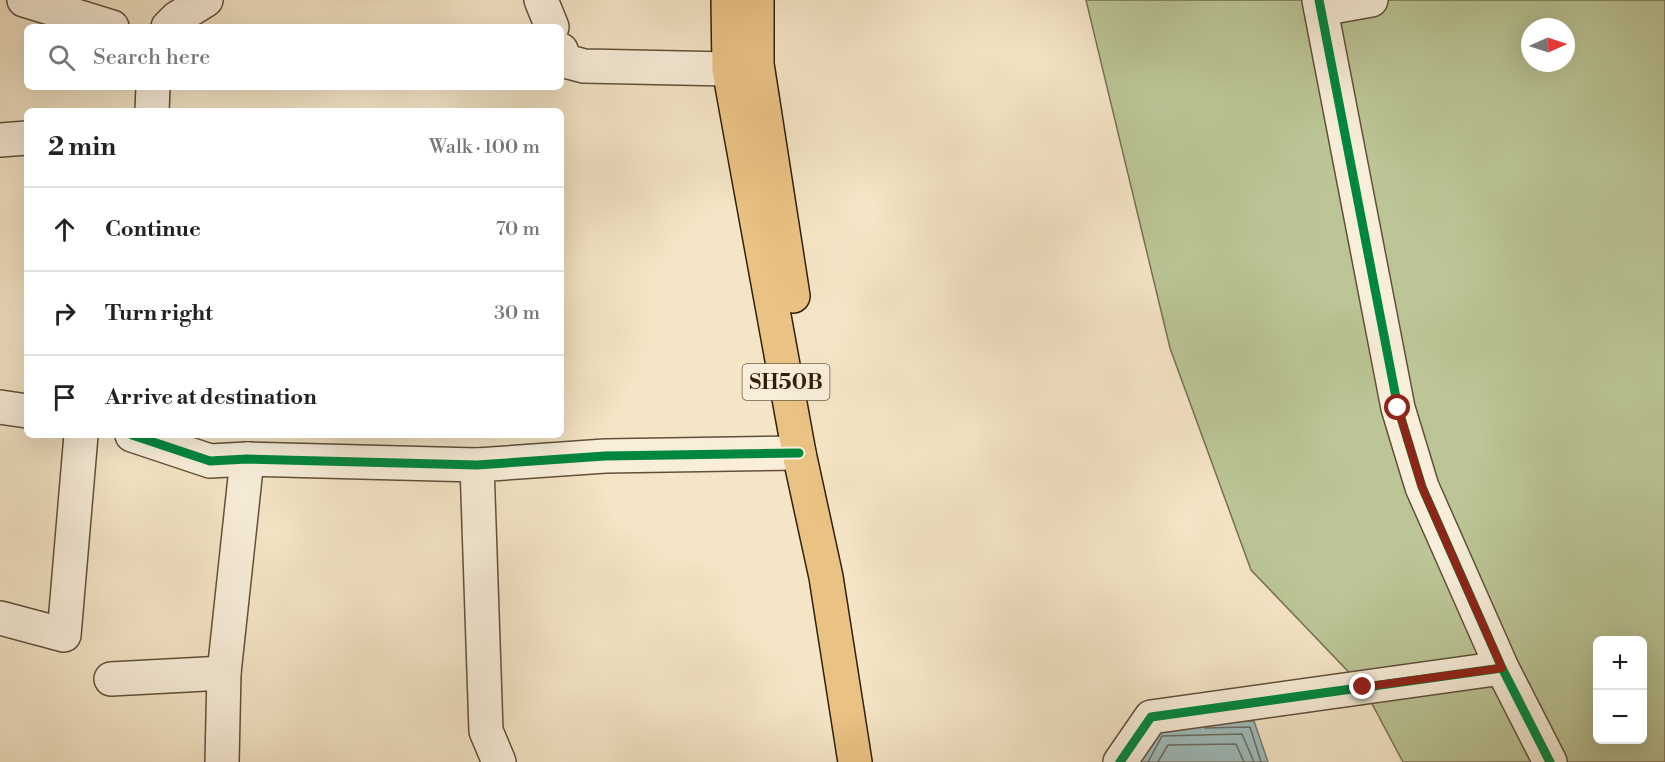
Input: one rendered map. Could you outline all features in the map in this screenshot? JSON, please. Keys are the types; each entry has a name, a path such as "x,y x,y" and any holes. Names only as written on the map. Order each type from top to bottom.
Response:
{"main road":[{"name":"SH50B","path":"728,0 729,69 799,453 826,577 855,762"},
{"name":"SH50B","path":"757,0 758,64 816,450 872,762"}],"street":[{"path":"24,0 102,24"},
{"path":"171,24 207,0"},
{"path":"541,0 551,24"},
{"path":"1371,0 1320,5 1398,408 1422,487 1502,668 1550,762"},
{"path":"564,57 566,61 584,66 729,69"},
{"path":"152,108 153,90"},
{"path":"0,140 24,138"},
{"path":"0,407 24,411"},
{"path":"0,618 64,635 81,438"},
{"path":"150,438 210,448 247,459 477,465 605,456 799,453"},
{"path":"222,762 224,673 247,459"},
{"path":"477,465 486,731 499,762"},
{"path":"1120,762 1151,717 1502,668"},
{"path":"111,679 224,673"}],"green space":[{"path":"1086,0 1665,0 1665,762 1403,762 1363,687 1251,570 1170,348"}],"water":[{"path":"1254,721 1268,762 1134,762 1152,723"}],"cycle path":[{"path":"1319,0 1398,408 1422,487 1502,668 1550,762"},
{"path":"141,438 210,461 247,459 477,465 605,456 799,453"},
{"path":"1120,762 1151,717 1502,668"}],"route":[{"path":"1363,687 1502,668 1422,487 1398,408"}]}
